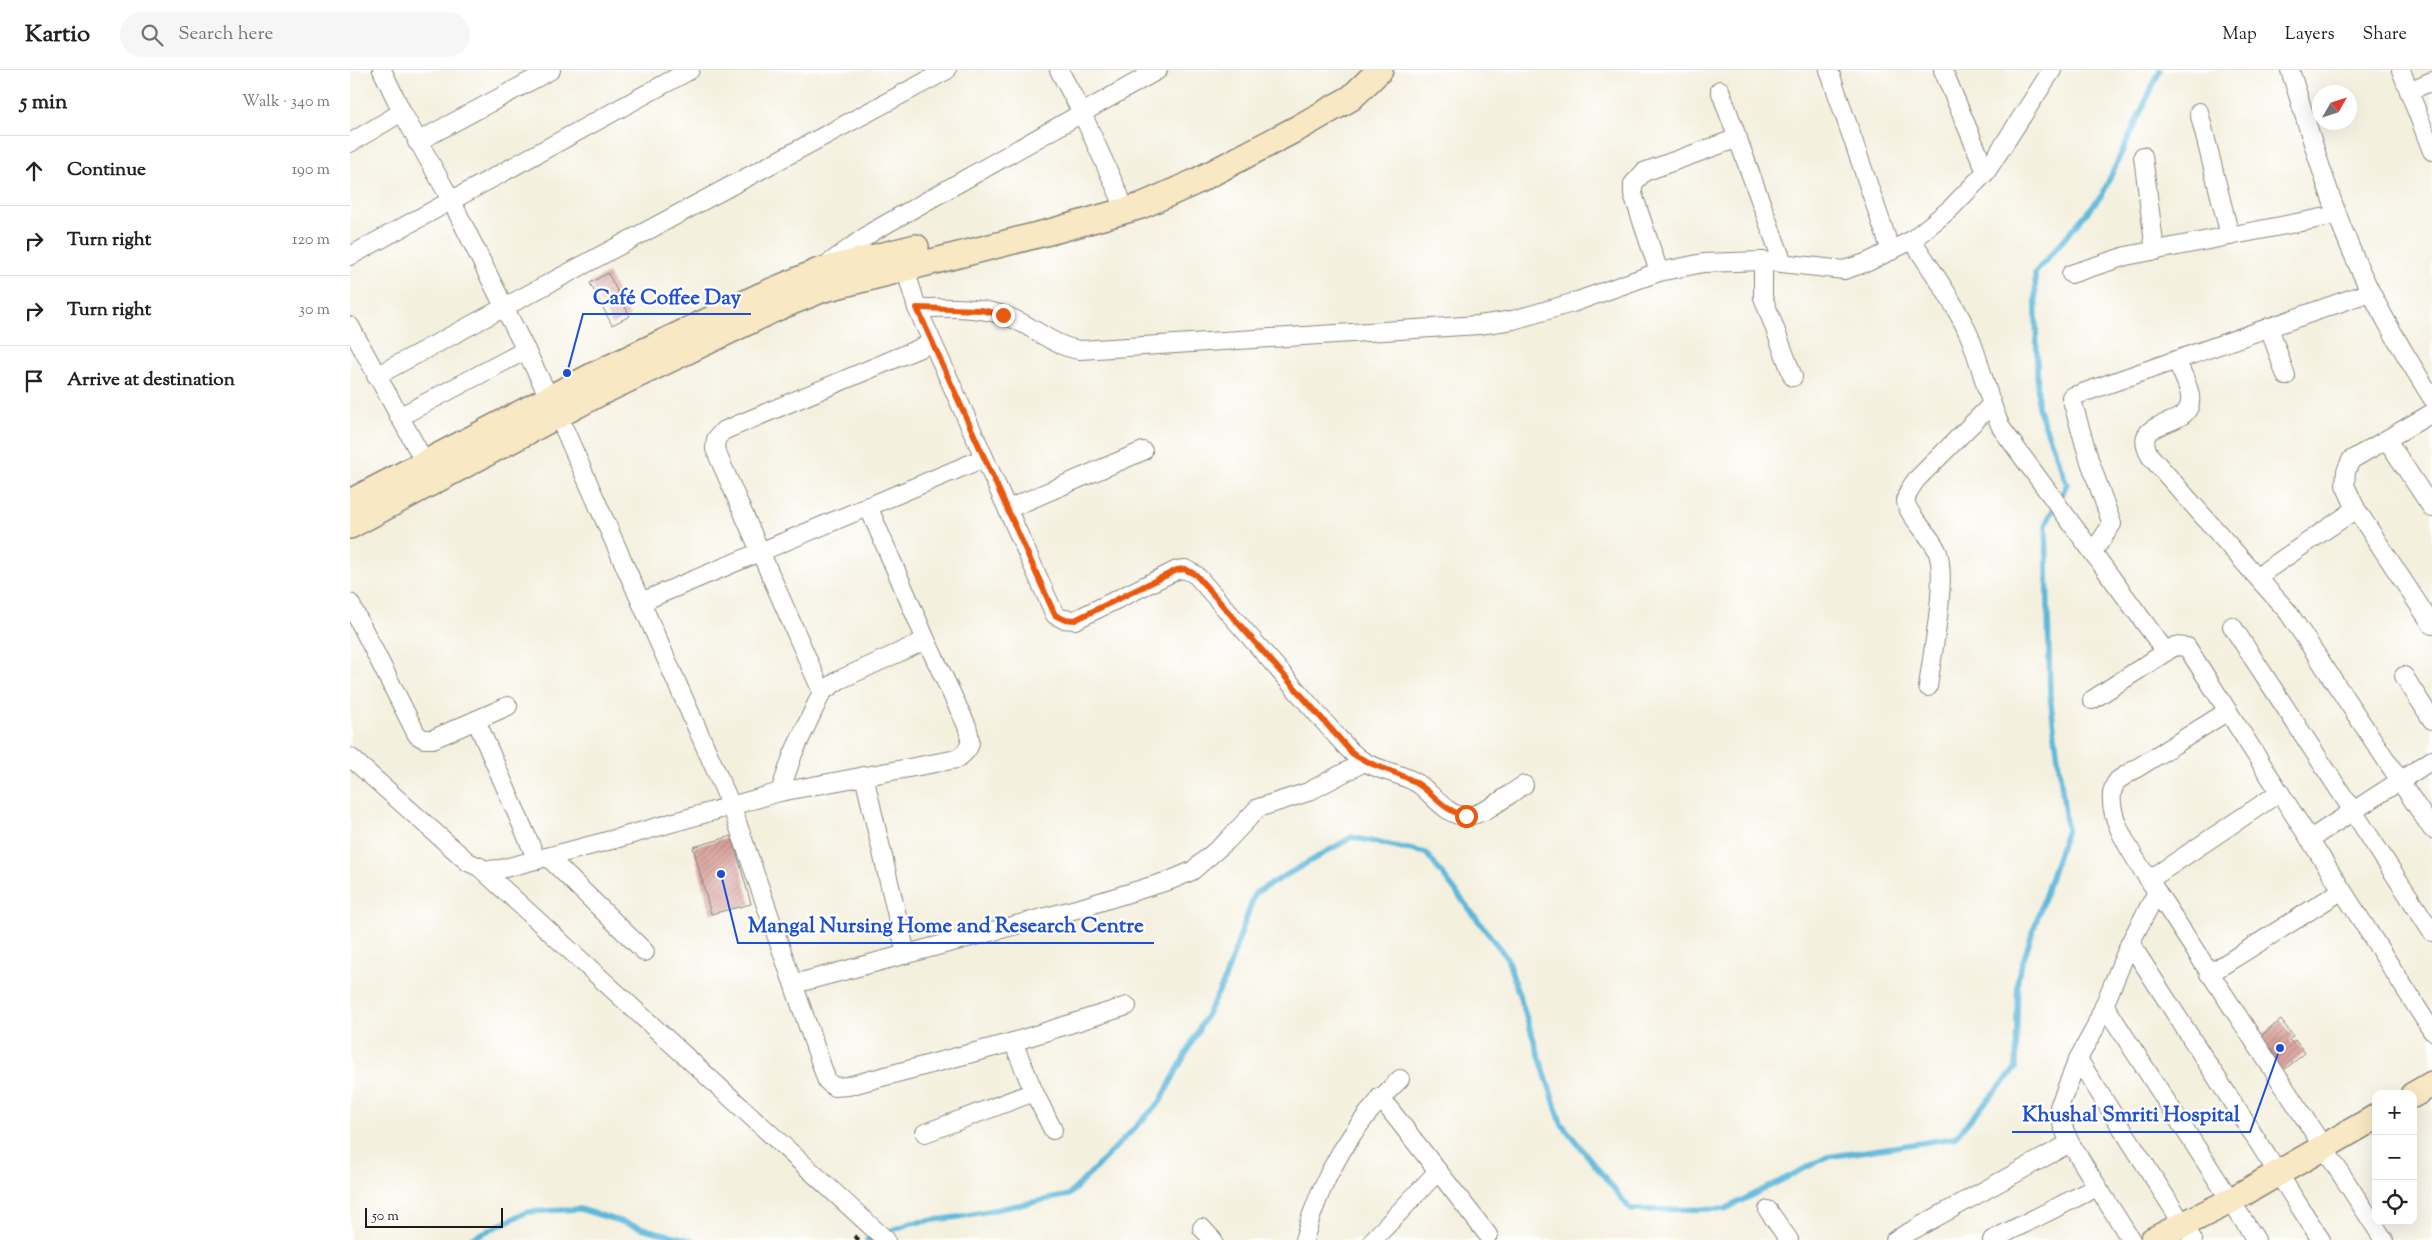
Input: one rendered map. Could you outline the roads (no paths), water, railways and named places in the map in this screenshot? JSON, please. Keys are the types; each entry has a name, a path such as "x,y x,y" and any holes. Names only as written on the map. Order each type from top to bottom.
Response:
{"main road":[{"path":"1121,204 1251,139 1342,89 1362,70"},
{"path":"350,502 424,462 777,308 820,280 1121,204 1195,182 1351,98 1380,70"},
{"path":"350,526 554,406"},
{"path":"2417,1093 2432,1084"},
{"path":"2154,1240 2188,1233 2230,1201 2372,1118"}],"street":[{"path":"382,70 417,142 450,200 554,406 731,805 827,1081 834,1088 848,1086 1013,1042 1127,1006"},
{"path":"417,142 552,70"},
{"path":"350,256 690,70"},
{"path":"376,376 947,70"},
{"path":"1059,70 1082,112 1121,204"},
{"path":"820,280 872,232 1158,70"},
{"path":"1829,70 1891,251"},
{"path":"1943,70 1986,172"},
{"path":"917,308 981,310 1003,315 1023,323 1064,348 1080,350 1479,326 1513,320 1572,303 1659,272 1703,263 1763,261 1844,270 1891,251 1912,240 1950,209 1986,172 2048,79 2052,70"},
{"path":"2290,70 2337,215 2370,292 2432,398"},
{"path":"2401,70 2432,151"},
{"path":"2409,91 2432,81"},
{"path":"1720,90 1783,263"},
{"path":"350,142 402,112"},
{"path":"2199,112 2230,236"},
{"path":"1659,272 1633,194 1633,184 1644,172 1738,138"},
{"path":"2143,156 2155,251"},
{"path":"2071,274 2106,261 2337,215"},
{"path":"1912,240 1958,313 1970,337 1990,406 2002,429 2166,652"},
{"path":"904,259 917,308 1055,615 1063,619 1075,620 1177,570 1185,569 1196,575 1332,732 1352,753 1364,762 1404,776 1419,784 1455,814 1466,816 1480,813 1524,785"},
{"path":"1763,261 1761,282 1763,296 1792,377"},
{"path":"2093,552 2112,524 2089,459 2071,397 2370,292"},
{"path":"350,326 424,462"},
{"path":"2269,327 2286,376"},
{"path":"822,692 715,449 716,439 723,431 932,343"},
{"path":"399,417 526,350"},
{"path":"2176,360 2190,396 2190,405 2186,412 2178,419 2149,430 2144,438 2144,446 2156,464 2258,576 2288,612 2401,780 2432,830"},
{"path":"1928,687 1942,567 1932,538 1909,510 1906,501 1916,480 1990,406"},
{"path":"2432,413 2351,460 2346,471 2345,485 2356,509 2432,625"},
{"path":"2387,440 2432,508"},
{"path":"1008,509 1143,451"},
{"path":"641,602 984,458"},
{"path":"350,757 468,862 486,870 542,858 780,792 957,759 967,751 971,740 868,506"},
{"path":"2258,576 2356,509"},
{"path":"350,603 417,735 424,739 433,739 508,706"},
{"path":"2232,626 2432,932"},
{"path":"780,792 793,754 822,692 840,680 926,640"},
{"path":"2092,700 2175,646 2187,647 2432,1031"},
{"path":"2404,676 2432,720"},
{"path":"2228,711 2118,780 2112,788 2110,798 2115,819 2153,886 2209,974 2384,1240"},
{"path":"476,720 542,858 645,952"},
{"path":"2310,839 2432,760"},
{"path":"794,984 1080,908 1171,880 1192,871 1227,841 1258,808 1308,792 1364,762"},
{"path":"864,776 906,954"},
{"path":"2131,1240 2070,1143 2063,1128 2059,1107 2078,1059 2105,1006 2153,886 2280,792"},
{"path":"478,866 886,1240"},
{"path":"2209,974 2341,891"},
{"path":"2130,943 2321,1240"},
{"path":"2105,1006 2256,1240"},
{"path":"1013,1042 1034,1092 1053,1130"},
{"path":"2078,1059 2188,1233"},
{"path":"1304,1240 1326,1176 1353,1130 1380,1097 1400,1079"},
{"path":"926,1133 1034,1092"},
{"path":"1380,1097 1488,1235"},
{"path":"1895,1240 2070,1143"},
{"path":"1373,1240 1438,1171"},
{"path":"1992,1240 2098,1187"},
{"path":"1768,1210 1789,1240"}],"waterway":[{"path":"867,1240 911,1223 958,1217 1069,1195 1160,1102 1223,984 1255,893 1352,837 1426,853 1507,958 1561,1123 1631,1210 1725,1209 1827,1157 1954,1138 2016,1068 2018,976 2067,829 2050,696 2046,523 2067,484 2038,407 2035,273 2102,195 2160,70"},
{"path":"468,1240 527,1212 580,1209 652,1231 691,1240"}],"railway":[{"path":"854,1236 859,1240"}],"place":[{"name":"Café Coffee Day","path":"567,373"},
{"name":"Mangal Nursing Home and Research Centre","path":"721,874"},
{"name":"Khushal Smriti Hospital","path":"2280,1048"}]}
